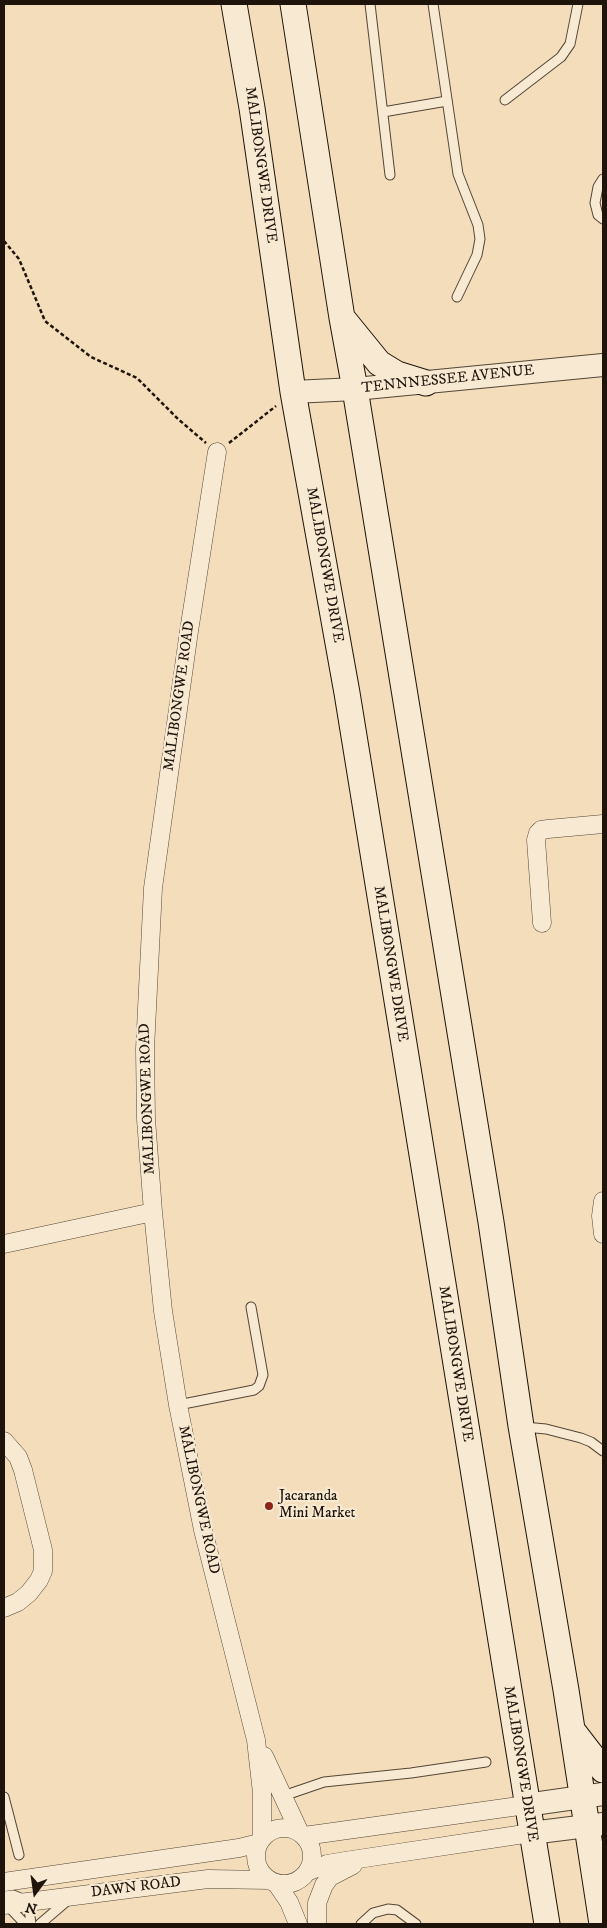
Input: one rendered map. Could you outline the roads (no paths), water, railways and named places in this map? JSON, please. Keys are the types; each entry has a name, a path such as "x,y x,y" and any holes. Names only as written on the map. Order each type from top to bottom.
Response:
{"main road":[{"name":"MALIBONGWE DRIVE","path":"234,4 252,108 293,392 347,693 526,1805 547,1924"},
{"path":"293,4 342,318 491,1222 521,1426 566,1690 570,1728 592,1796 602,1924"},
{"path":"342,318 378,363 397,374 426,383"},
{"path":"570,1728 603,1770"}],"street":[{"name":"TENNNESSEE AVENUE","path":"293,392 426,383 603,365"},
{"name":"MALIBONGWE ROAD","path":"217,452 189,631 153,888 145,1049 146,1119 163,1311 178,1406 203,1530 256,1740 262,1793 261,1840"},
{"path":"542,923 536,840 538,833 541,830 603,824"},
{"path":"603,1202 601,1216 603,1234"},
{"path":"4,1244 153,1212"},
{"path":"4,1441 18,1457 23,1470 43,1550 43,1571 39,1580 29,1593 18,1602 4,1608"},
{"name":"MALIBONGWE ROAD","path":"256,1740 302,1835"},
{"path":"302,1835 592,1796"},
{"path":"272,1882 293,1883 307,1872 327,1864 595,1825"},
{"path":"298,1924 288,1902 258,1868 256,1859 261,1840 269,1832 285,1828 302,1835 309,1844 312,1853 311,1863 307,1872 316,1924"},
{"name":"DAWN ROAD","path":"4,1882 239,1848 261,1840"},
{"path":"316,1924 320,1893 330,1877 340,1871 380,1856"},
{"name":"DAWN ROAD","path":"5,1902 28,1901 208,1879 272,1882"}],"lane":[{"path":"370,4 390,175"},
{"path":"433,4 458,174 478,226 480,239 477,255 457,297"},
{"path":"505,100 561,57 570,44 578,4"},
{"path":"383,112 447,101"},
{"path":"603,179 598,187 595,203 598,215 603,219"},
{"path":"178,1406 254,1390 259,1386 263,1375 251,1307"},
{"path":"521,1426 546,1429 581,1438 603,1451"},
{"path":"283,1796 324,1782 411,1773 486,1762"},
{"path":"4,1797 19,1854"},
{"path":"40,1924 54,1910 74,1895"},
{"path":"28,1901 31,1924"},
{"path":"5,1902 25,1924"},
{"path":"361,1924 373,1913 388,1909 397,1910 416,1924"}],"place":[{"name":"Jacaranda Mini Market","path":"269,1506"}]}
